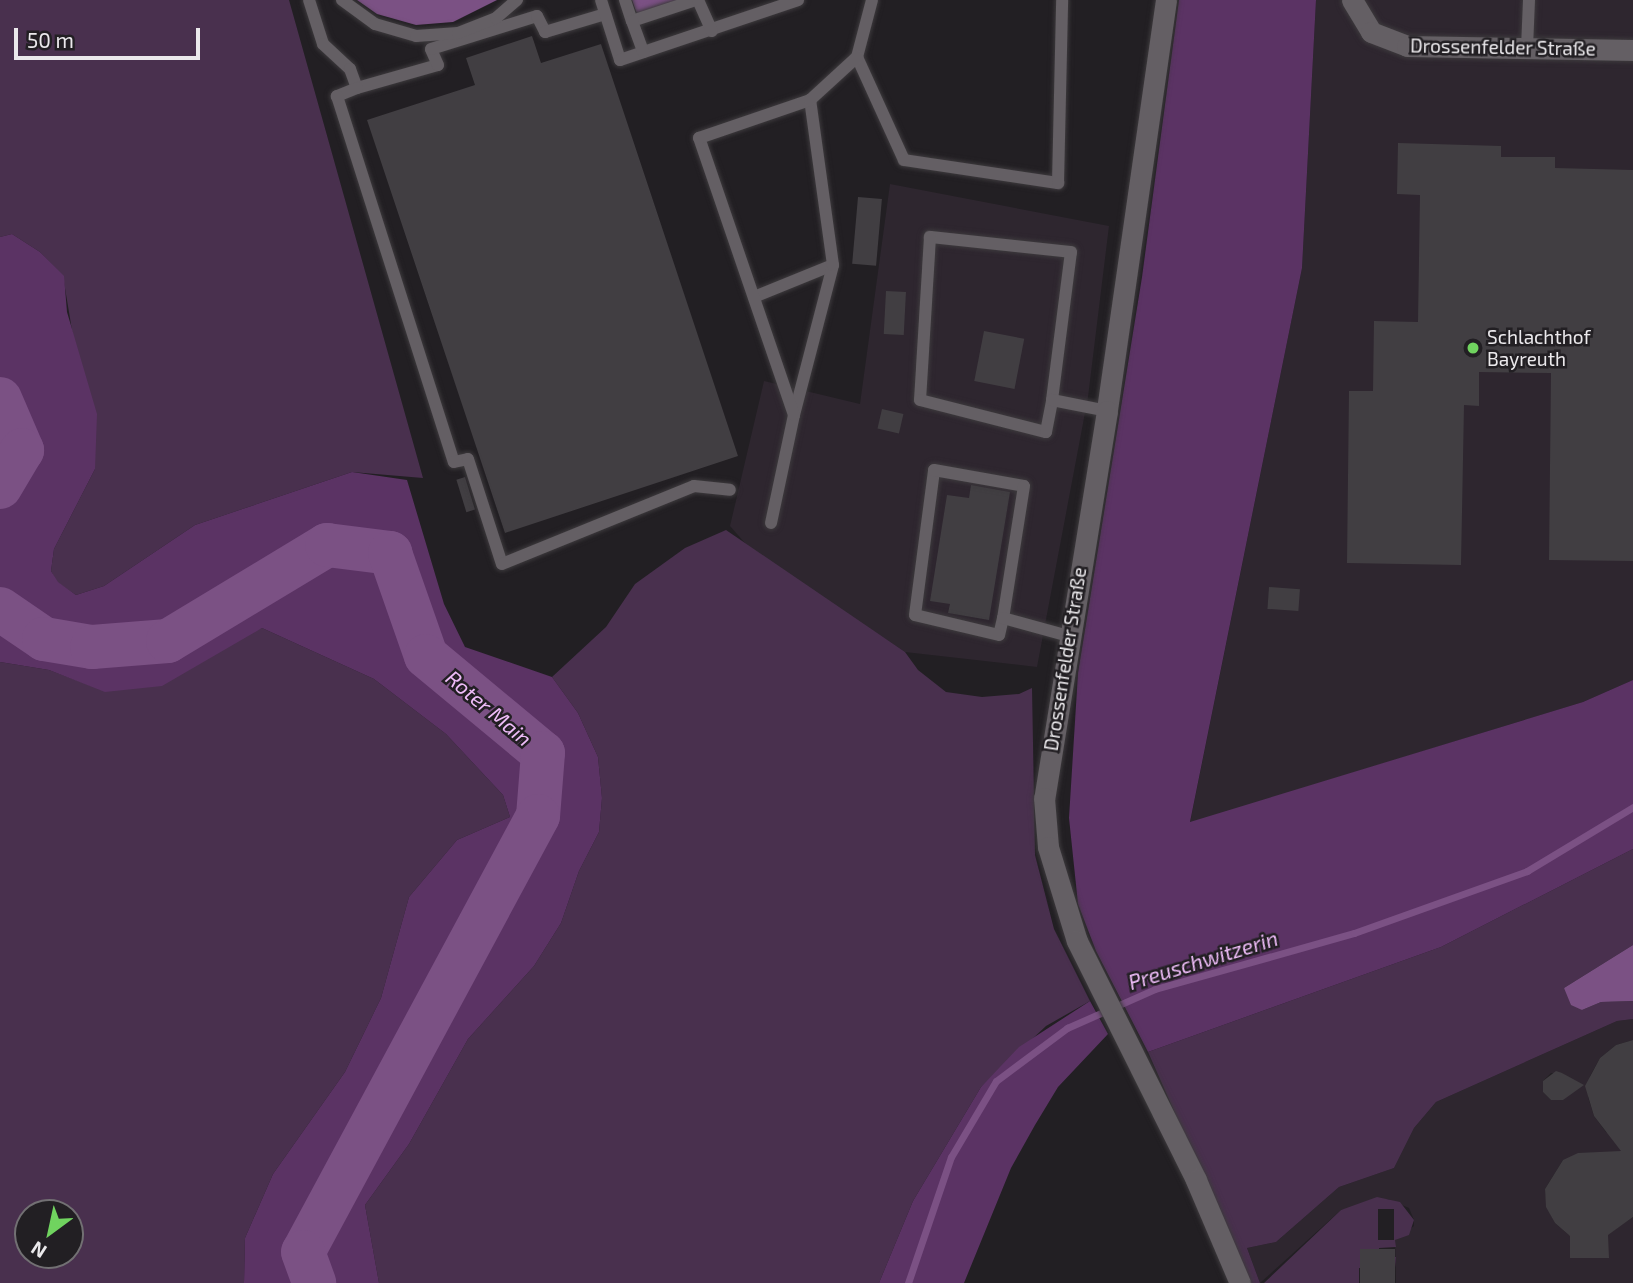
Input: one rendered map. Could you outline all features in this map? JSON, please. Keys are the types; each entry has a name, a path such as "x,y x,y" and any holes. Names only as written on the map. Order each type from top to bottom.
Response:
{"street":[{"name":"Drossenfelder Straße","path":"1166,0 1107,411 1044,797 1048,847 1083,955 1136,1057 1240,1283"},
{"name":"Drossenfelder Straße","path":"1352,0 1371,32 1391,43 1633,50"}],"lane":[{"path":"309,0 323,44 350,69 357,88"},
{"path":"342,0 385,27 416,36 459,37 537,16 545,33 605,14"},
{"path":"517,0 496,18 431,49 438,65 337,96 454,462 468,459 502,564 694,486 730,490"},
{"path":"600,0 620,60 712,31 779,4 798,0"},
{"path":"625,0 643,52"},
{"path":"632,21 697,0 712,31"},
{"path":"794,415 699,138 810,100 857,57 872,0"},
{"path":"857,57 904,160 1058,183 1062,0"},
{"path":"1527,48 1529,0"},
{"path":"771,523 794,415 833,265 810,100"},
{"path":"930,237 1071,252 1052,400 1046,432 920,400 930,237"},
{"path":"754,297 833,265"},
{"path":"1052,400 1107,411"},
{"path":"934,470 1024,486 1003,618 999,635 915,615 934,470"},
{"path":"1003,618 1069,636"}],"shaded area":[{"path":"0,0 289,0 423,478 352,472 195,525 104,586 76,595 57,582 51,571 54,549 95,469 63,276 40,252 12,234 0,237"},
{"path":"357,0 497,0 453,22 416,25 377,14"},
{"path":"632,0 680,0 637,14"},
{"path":"1179,0 1316,0 1302,268 1190,822 1583,702 1633,680 1633,849 1441,947 1148,1052 1096,951 1078,904 1069,818 1078,673 1142,277"},
{"path":"1316,0 1633,0 1633,680 1583,702 1190,823 1302,268"},
{"path":"890,184 1109,226 1088,397 1037,667 905,652 751,550 730,526 764,381 860,404"},
{"path":"12,234 40,252 64,276 67,312 97,414 95,469 54,549 51,571 58,582 76,595 104,586 195,525 352,472 407,480 444,604 465,647 552,677 578,713 598,757 602,798 599,832 579,871 561,923 534,966 468,1039 409,1144 365,1205 379,1283 244,1283 245,1238 273,1174 345,1072 381,998 409,897 457,840 510,817 503,795 446,734 374,679 262,628 162,686 105,692 49,670 0,662 0,237"},
{"path":"726,530 905,652 918,670 946,692 982,697 1019,694 1032,688 1035,855 1054,929 1090,1001 1046,1026 981,1087 913,1201 879,1283 379,1283 365,1205 409,1144 468,1039 534,966 561,923 579,871 599,832 602,798 598,757 578,713 552,677 606,627 635,584 685,548"},
{"path":"262,628 374,679 446,734 503,795 510,817 457,840 409,897 381,998 345,1072 273,1174 245,1238 244,1283 0,1283 0,662 49,670 105,691"},
{"path":"1633,849 1633,945 1564,988 1582,1010 1601,1002 1633,1001 1633,1019 1617,1021 1436,1102 1414,1128 1394,1168 1339,1187 1276,1242 1247,1248 1260,1283 1250,1283 1148,1052 1441,947"},
{"path":"1633,945 1633,1001 1601,1002 1582,1010 1571,1005 1564,988"},
{"path":"1090,1001 1108,1034 1058,1087 1035,1125 1011,1168 964,1283 879,1283 913,1201 981,1087 1019,1047"},
{"path":"1633,1019 1633,1040 1616,1045 1600,1058 1590,1076 1588,1097 1594,1116 1606,1132 1625,1142 1633,1180 1563,1160 1545,1189 1547,1207 1555,1223 1569,1235 1604,1237 1633,1217 1633,1283 1396,1283 1395,1240 1414,1226 1414,1220 1409,1208 1388,1199 1341,1210 1260,1283 1247,1248 1276,1242 1339,1187 1394,1168 1414,1128 1436,1102 1617,1021","holes":["1551,1073 1562,1073 1570,1080 1563,1100 1551,1100 1543,1092 1543,1081"]},
{"path":"1377,1197 1400,1202 1414,1220 1409,1235 1395,1240 1396,1247 1379,1248 1379,1257 1396,1257 1395,1268 1359,1268 1359,1283 1264,1283 1341,1210","holes":["1378,1209 1394,1209 1394,1240 1378,1240"]}],"building":[{"path":"532,36 541,63 601,44 738,456 505,533 367,120 475,85 466,58"},
{"name":"Schlachthof Bayreuth","path":"1398,143 1501,146 1501,157 1555,157 1555,168 1633,170 1633,561 1549,560 1551,373 1479,372 1479,406 1464,405 1461,565 1347,563 1349,391 1373,391 1374,321 1418,322 1420,195 1397,194"},
{"path":"858,197 882,199 876,266 852,264"},
{"path":"886,291 906,292 904,335 884,334"},
{"path":"984,331 1024,339 1015,389 974,381"},
{"path":"882,409 903,414 899,433 878,428"},
{"path":"465,477 475,510 466,512 456,480"},
{"path":"971,485 1010,492 989,620 948,613 950,604 930,601 947,495 969,498"},
{"path":"1269,587 1300,589 1298,611 1267,609"},
{"path":"1633,1040 1633,1217 1608,1235 1609,1258 1570,1258 1570,1236 1555,1223 1546,1207 1545,1189 1563,1160 1578,1153 1621,1151 1594,1116 1585,1086 1600,1058 1616,1045"},
{"path":"1556,1071 1584,1085 1563,1100 1551,1100 1543,1092 1543,1081"},
{"path":"1360,1249 1395,1249 1395,1283 1360,1283"}],"waterway":[{"name":"Roter Main","path":"0,399 22,450 0,487"},
{"name":"Roter Main","path":"0,609 44,639 92,647 168,641 327,545 390,553 426,656 543,753 538,816 303,1252 314,1283"},
{"name":"Preuschwitzerin","path":"908,1283 951,1157 996,1081 1067,1028 1155,989 1354,933 1527,871 1633,807"}],"place":[{"name":"Schlachthof Bayreuth","path":"1473,348"}]}
